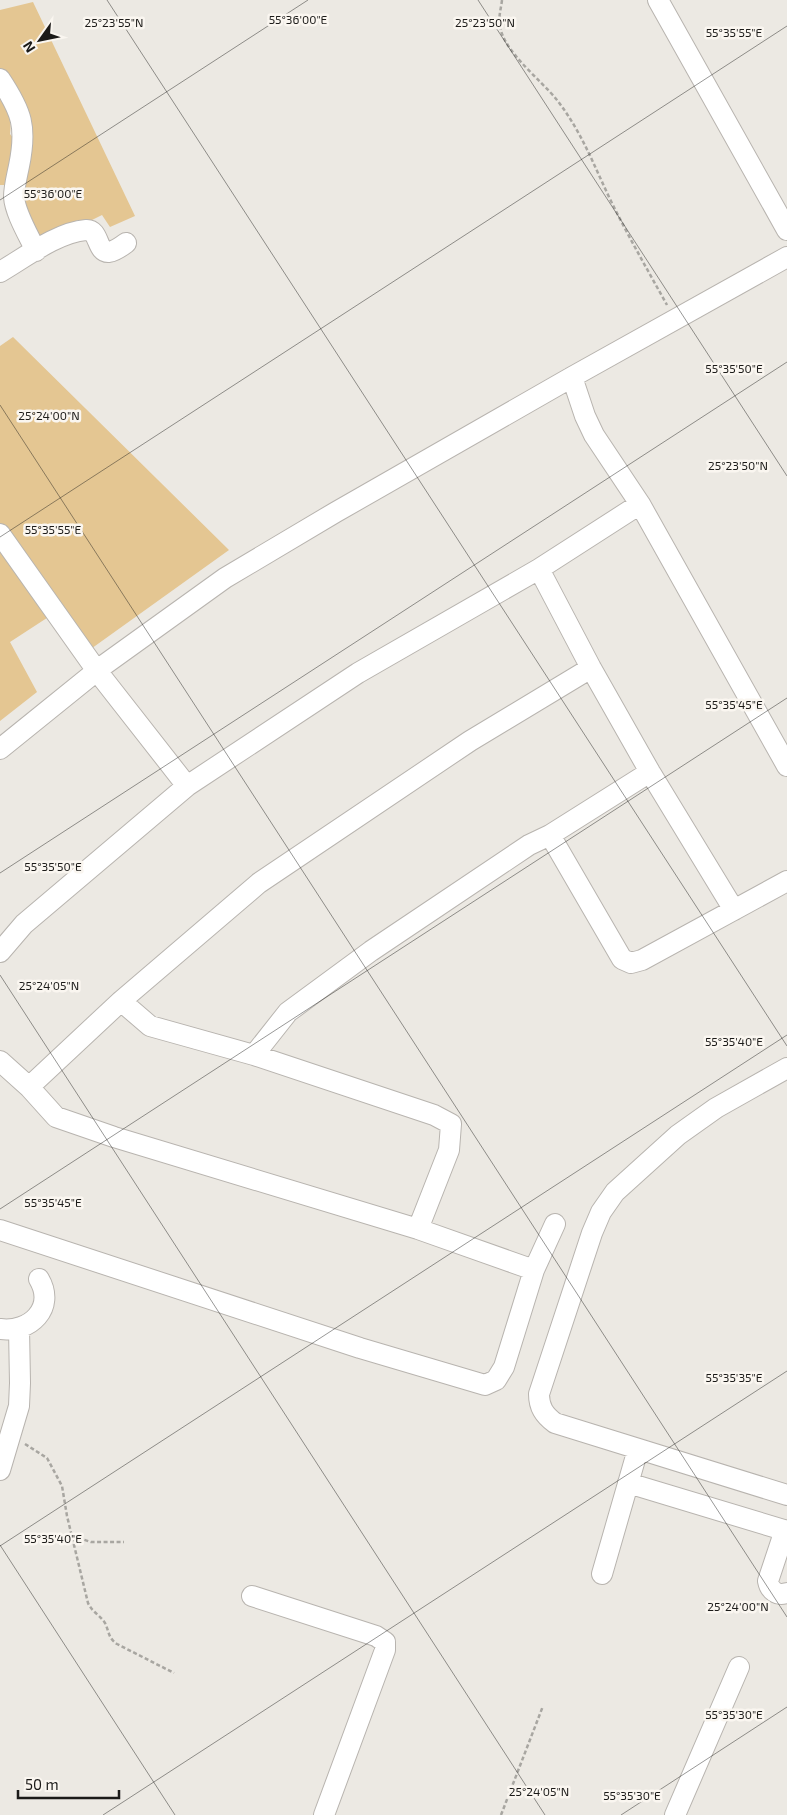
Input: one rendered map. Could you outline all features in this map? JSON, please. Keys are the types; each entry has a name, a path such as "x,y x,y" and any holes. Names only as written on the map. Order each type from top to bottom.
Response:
{"street":[{"path":"658,0 787,230"},
{"path":"0,79 13,99 22,122 23,147 14,198 36,251"},
{"path":"0,272 61,237 88,229 94,232 106,252 111,252 126,243"},
{"path":"0,749 97,671 184,606 254,560 787,256"},
{"path":"572,377 580,403 594,435 640,504 787,766"},
{"path":"0,952 24,924 187,786 358,672 540,569 640,504"},
{"path":"0,534 97,671 187,786"},
{"path":"540,569 591,668 650,772 734,910"},
{"path":"29,1087 121,1001 259,883 470,741 591,668"},
{"path":"254,1055 288,1012 370,951 529,845 550,835 650,772"},
{"path":"550,835 622,959 631,963 642,960 787,881"},
{"path":"121,1001 150,1026 254,1055 434,1115 451,1124 449,1150 418,1229"},
{"path":"0,1061 29,1087 56,1117 114,1137 418,1229 534,1270"},
{"path":"787,1068 716,1108 678,1135 623,1184 607,1202 596,1222 539,1394 539,1401 544,1414 554,1423 787,1495"},
{"path":"0,1230 360,1348 485,1385 496,1380 504,1367 534,1270 555,1224"},
{"path":"0,1470 20,1394 9,1329 26,1325 37,1317 44,1305 45,1291 39,1279"},
{"path":"602,1574 638,1449"},
{"path":"628,1483 786,1531 768,1581 774,1592 787,1593"},
{"path":"252,1596 376,1636 384,1642 385,1650 324,1815"},
{"path":"675,1815 739,1667"}],"path":[{"path":"502,0 499,24 504,40 511,51 543,82 572,121 593,160 614,206 674,319"},
{"path":"10,1435 43,1455 49,1462 63,1490 88,1603 104,1621 111,1639 174,1674"},
{"path":"72,1536 91,1542 124,1542"},
{"path":"501,1815 543,1706"}],"shaded area":[{"path":"33,2 135,216 110,227 102,215 82,225 78,220 38,240 14,190 20,173 29,166 0,83 0,10"},
{"path":"0,99 9,115 10,134 17,143 9,185 0,185"},
{"path":"13,337 229,550 88,651 53,614 10,642 37,692 0,721 0,346"}]}
